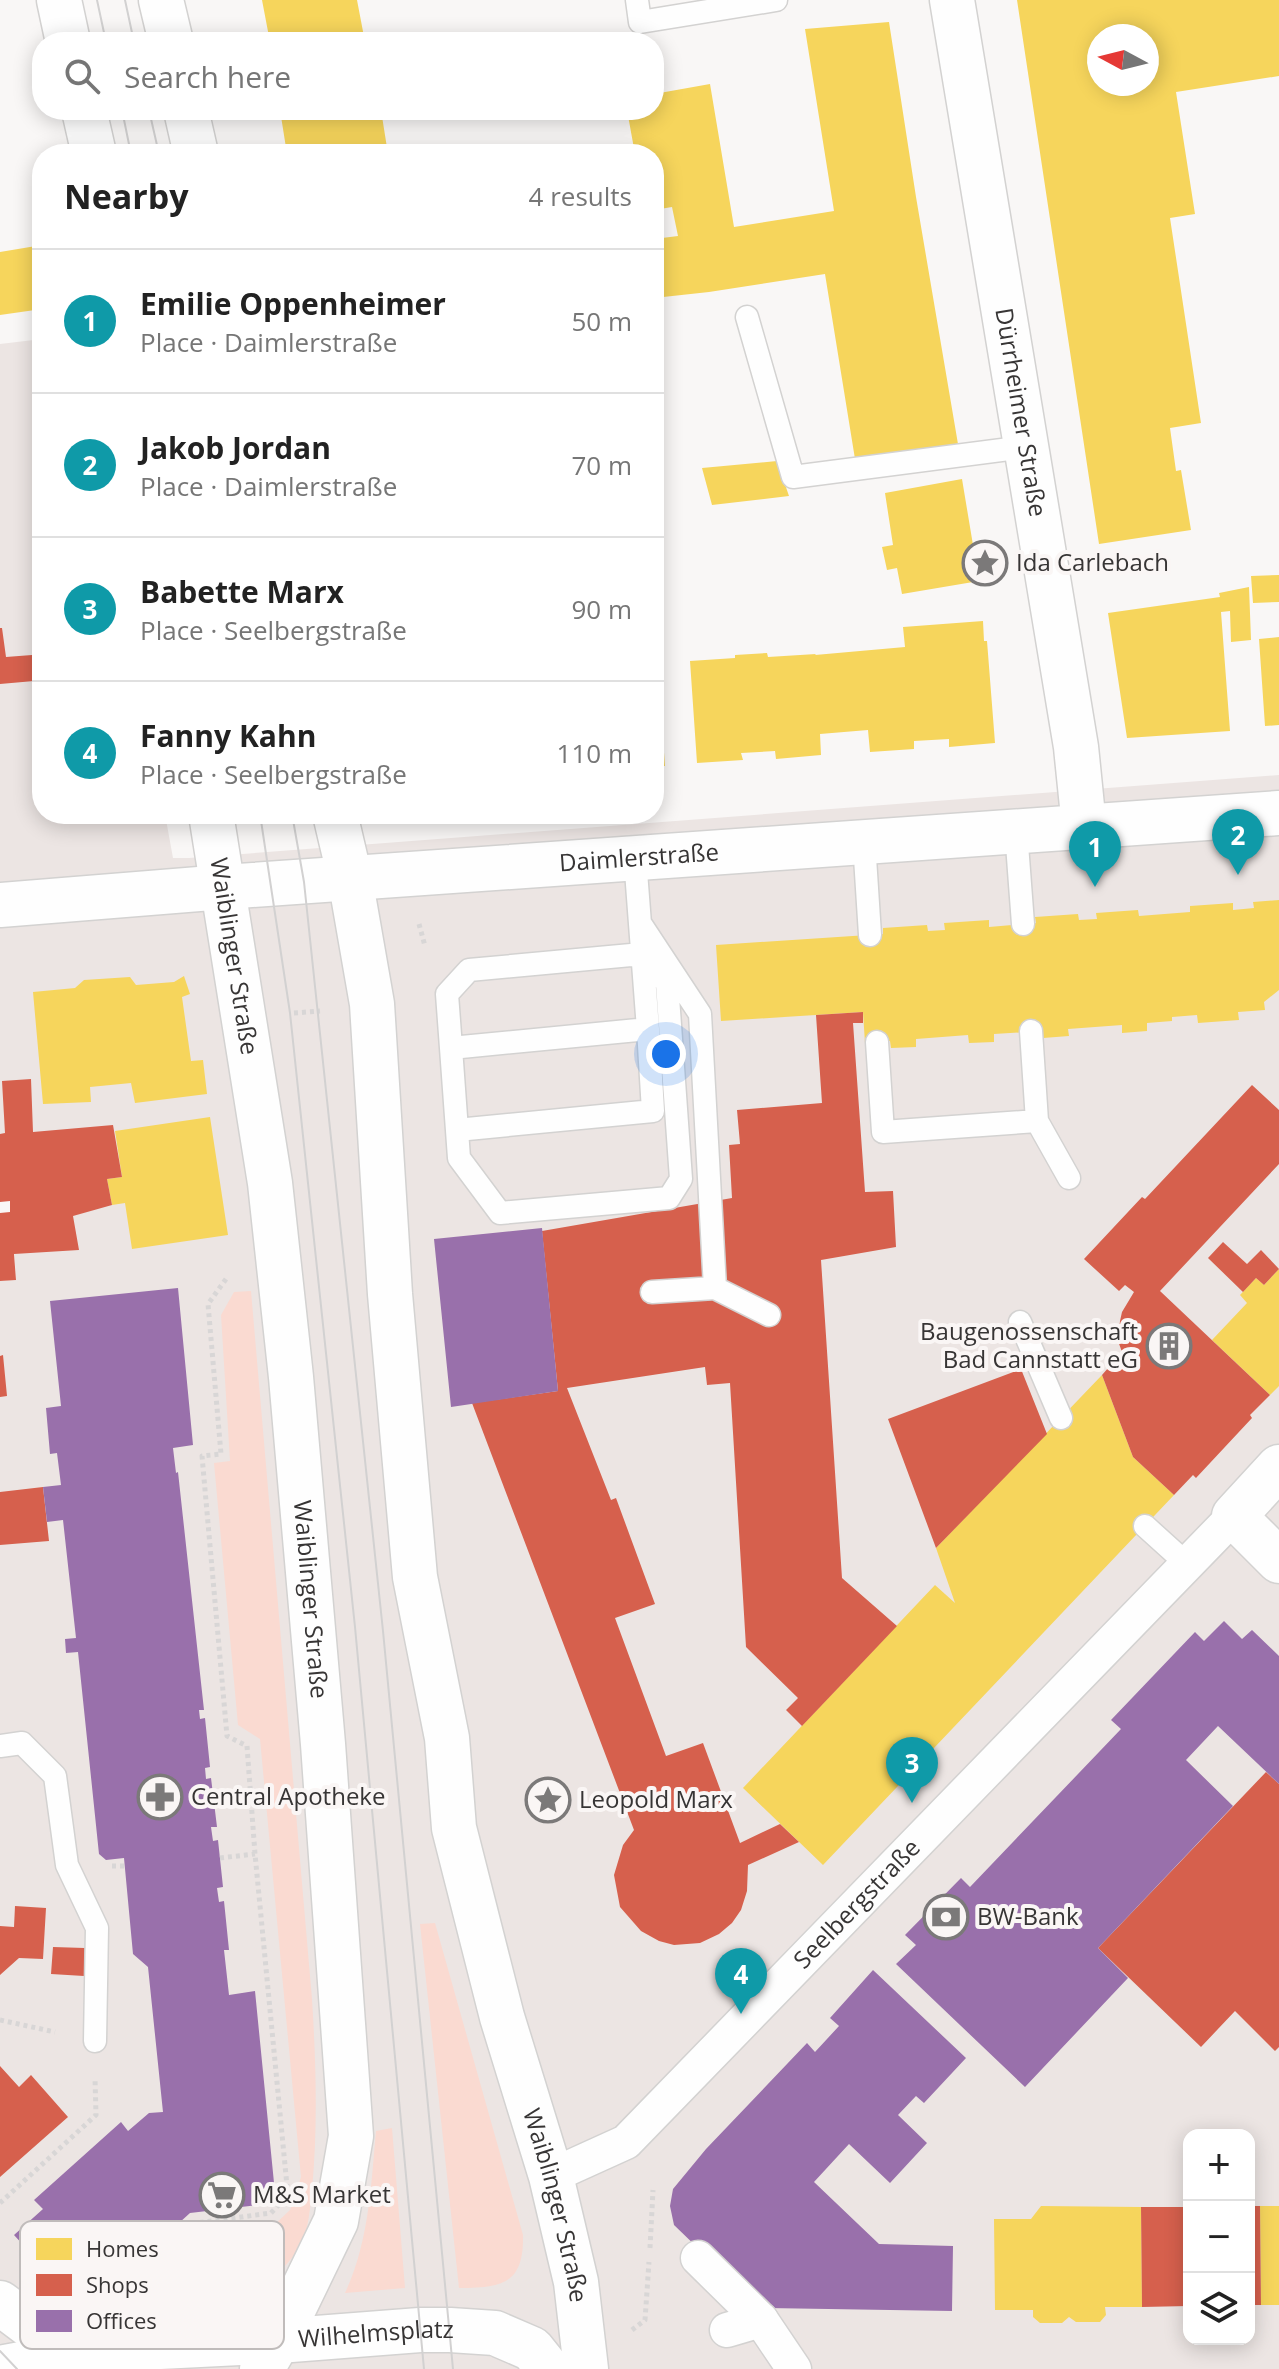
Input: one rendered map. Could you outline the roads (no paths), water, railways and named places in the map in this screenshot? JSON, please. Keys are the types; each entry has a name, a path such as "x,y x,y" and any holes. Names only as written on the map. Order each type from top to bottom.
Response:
{"main road":[{"path":"59,0 66,32"},
{"path":"161,0 169,32"},
{"name":"Dürrheimer Straße","path":"952,0 1076,747 1084,826"},
{"path":"86,120 92,144"},
{"path":"188,120 194,144"},
{"name":"Daimlerstraße","path":"0,905 1279,813"},
{"name":"Waiblinger Straße","path":"213,824 270,1183 291,1377 323,1744 351,2136 336,2221 284,2327"},
{"name":"Waiblinger Straße","path":"337,824 350,878 374,1018 390,1294 415,1577 447,1738 454,1828 502,2017 551,2176 576,2282 586,2369"},
{"name":"Seelbergstraße","path":"1234,1516 1279,1467"},
{"path":"1234,1516 1279,1561"},
{"path":"0,2303 20,2318"},
{"name":"Wilhelmsplatz","path":"217,2349 270,2355 420,2330 495,2333 532,2349 548,2369"},
{"path":"61,2349 69,2355"},
{"name":"Wilhelmsplatz","path":"0,2368 69,2355 136,2349"}],"street":[{"name":"Seelbergstraße","path":"551,2176 626,2142 1234,1516"},
{"path":"698,2258 742,2322 794,2369"}],"lane":[{"path":"637,0 640,22 776,0"},
{"path":"747,317 793,477 1025,447"},
{"path":"1016,831 1023,924"},
{"path":"864,842 870,935"},
{"path":"457,1130 653,1111 635,858"},
{"path":"640,923 700,1014 715,1288"},
{"path":"642,954 667,983 681,1179 669,1198 500,1213 459,1158 447,994 469,970 642,954"},
{"path":"451,1048 648,1029"},
{"path":"1031,1031 1037,1121 1069,1178"},
{"path":"877,1042 883,1132 1037,1121"},
{"path":"652,1292 715,1288 769,1315"},
{"path":"1020,1322 1061,1418"},
{"path":"1145,1526 1187,1564"},
{"path":"0,1746 22,1743 55,1776 67,1865 97,1928 95,2041"}],"tram line":[{"path":"97,0 104,32"},
{"path":"125,0 132,32"},
{"path":"124,120 129,144"},
{"path":"151,120 157,144"},
{"path":"262,824 290,1013 355,1627 424,2369"},
{"path":"294,824 304,882 383,1631 453,2369"},
{"path":"0,2351 17,2369"}],"place":[{"name":"Ida Carlebach","path":"985,563"},
{"name":"Jakob Jordan","path":"1238,875"},
{"name":"Emilie Oppenheimer","path":"1095,887"},
{"name":"Baugenossenschaft Bad Cannstatt eG","path":"1169,1346"},
{"name":"Central Apotheke","path":"160,1797"},
{"name":"Leopold Marx","path":"548,1800"},
{"name":"Babette Marx","path":"912,1803"},
{"name":"BW-Bank","path":"946,1917"},
{"name":"Fanny Kahn","path":"741,2014"},
{"name":"M&S Market","path":"222,2195"}]}
